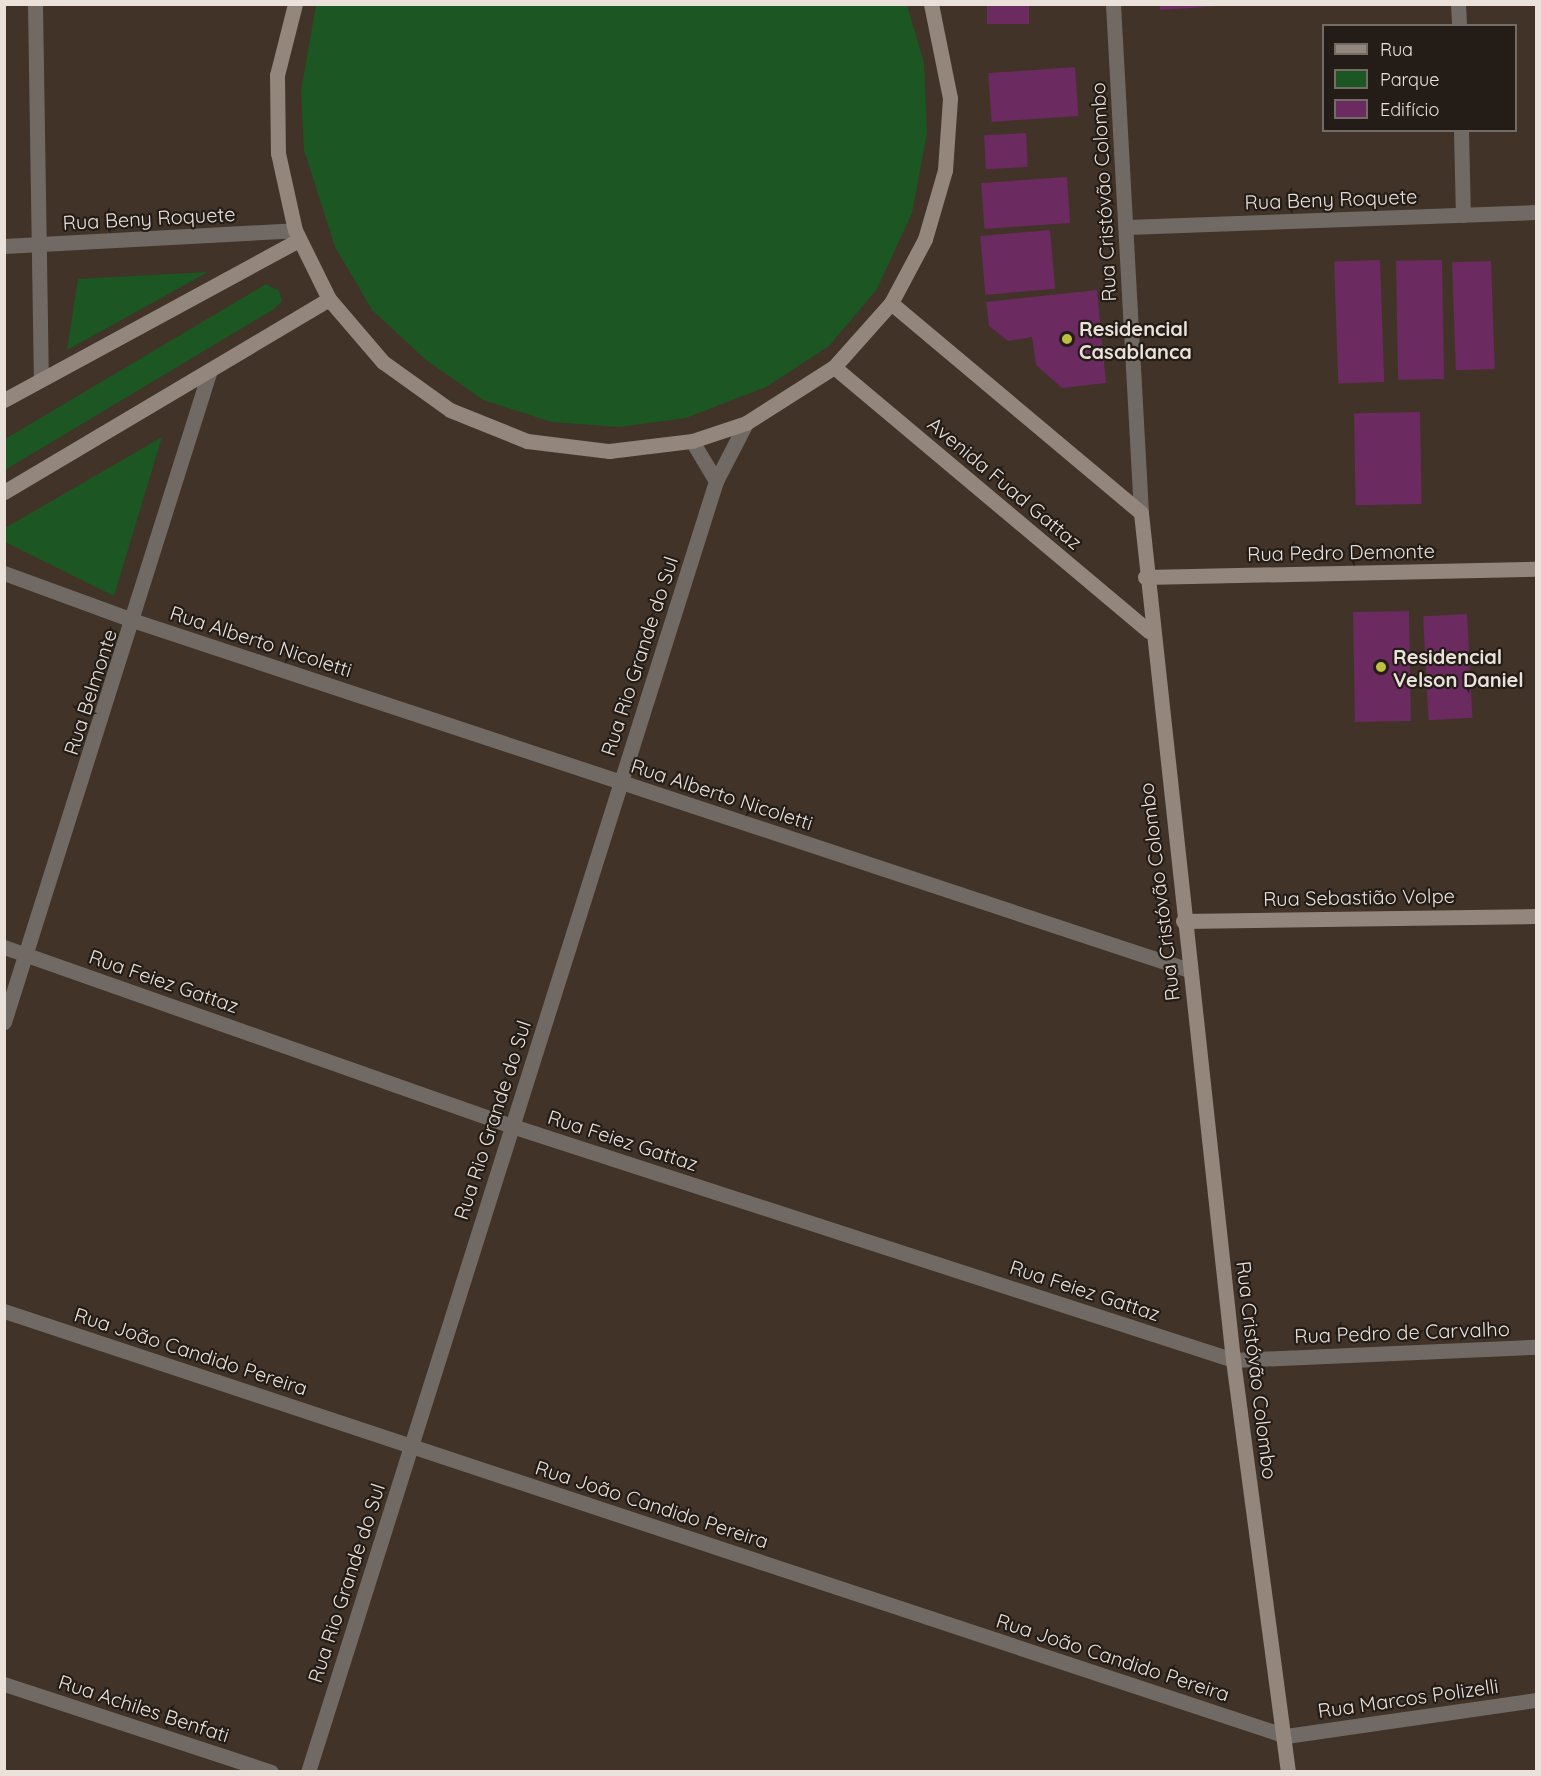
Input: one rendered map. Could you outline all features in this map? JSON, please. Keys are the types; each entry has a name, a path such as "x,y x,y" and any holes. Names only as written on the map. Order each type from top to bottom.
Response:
{"main road":[{"path":"295,4 277,97 278,153 297,235 329,299 383,362 450,410 527,441 609,451 692,441 746,423 834,367 891,303 925,239 945,170 950,98 931,4"},
{"path":"4,400 297,235"},
{"path":"4,492 209,373 329,299"},
{"path":"891,303 1140,513"},
{"name":"Avenida Fuad Gattaz","path":"834,367 1149,631"},
{"name":"Rua Cristóvão Colombo","path":"1140,513 1149,631 1233,1360 1286,1736 1288,1772"},
{"name":"Rua Pedro Demonte","path":"1145,577 1536,569"},
{"name":"Rua Sebastião Volpe","path":"1183,921 1536,916"}],"street":[{"path":"35,4 41,379"},
{"name":"Rua Cristóvão Colombo","path":"1113,4 1127,227 1140,513"},
{"path":"1458,4 1459,24"},
{"path":"1461,132 1463,215"},
{"name":"Rua Beny Roquete","path":"1127,227 1536,212"},
{"name":"Rua Beny Roquete","path":"4,246 297,235"},
{"name":"Rua Belmonte","path":"4,1022 135,621 209,373"},
{"name":"Rua Rio Grande do Sul","path":"308,1772 716,481 746,423"},
{"path":"692,441 716,481"},
{"name":"Rua Alberto Nicoletti","path":"4,573 135,621 1189,970"},
{"name":"Rua Feiez Gattaz","path":"4,947 512,1126 1233,1360"},
{"name":"Rua João Candido Pereira","path":"4,1311 1286,1736"},
{"name":"Rua Pedro de Carvalho","path":"1233,1360 1536,1347"},
{"name":"Rua Achiles Benfati","path":"4,1684 271,1772"},
{"name":"Rua Marcos Polizelli","path":"1286,1736 1536,1700"}],"green space":[{"path":"316,5 907,5 924,63 927,133 912,213 877,289 829,346 766,387 686,418 619,427 551,422 483,400 426,360 372,310 335,247 304,150 301,91"},
{"path":"208,272 67,350 78,279"},
{"path":"266,284 279,291 282,301 274,309 5,470 5,439"},
{"path":"162,437 114,596 5,542 5,528"}],"building":[{"path":"987,4 1029,4 1029,24 987,24"},
{"path":"1160,4 1221,4 1221,6 1160,10"},
{"path":"1075,67 1078,116 992,122 988,73"},
{"path":"1026,133 1028,167 986,169 984,135"},
{"path":"1067,177 1070,223 984,229 981,183"},
{"path":"1050,230 1055,289 985,295 980,236"},
{"path":"1380,260 1384,382 1338,384 1334,262"},
{"path":"1442,260 1444,379 1398,380 1396,261"},
{"path":"1491,261 1495,369 1456,370 1452,262"},
{"name":"Residencial Casablanca","path":"1097,290 1106,383 1062,388 1036,365 1032,337 1008,341 989,326 986,302"},
{"path":"1420,412 1422,504 1356,505 1354,413"},
{"name":"Residencial Velson Daniel","path":"1409,611 1411,721 1355,722 1353,612"},
{"path":"1467,614 1472,718 1429,720 1423,616"}],"place":[{"name":"Residencial Casablanca","path":"1067,339"},
{"name":"Residencial Velson Daniel","path":"1381,667"}]}
